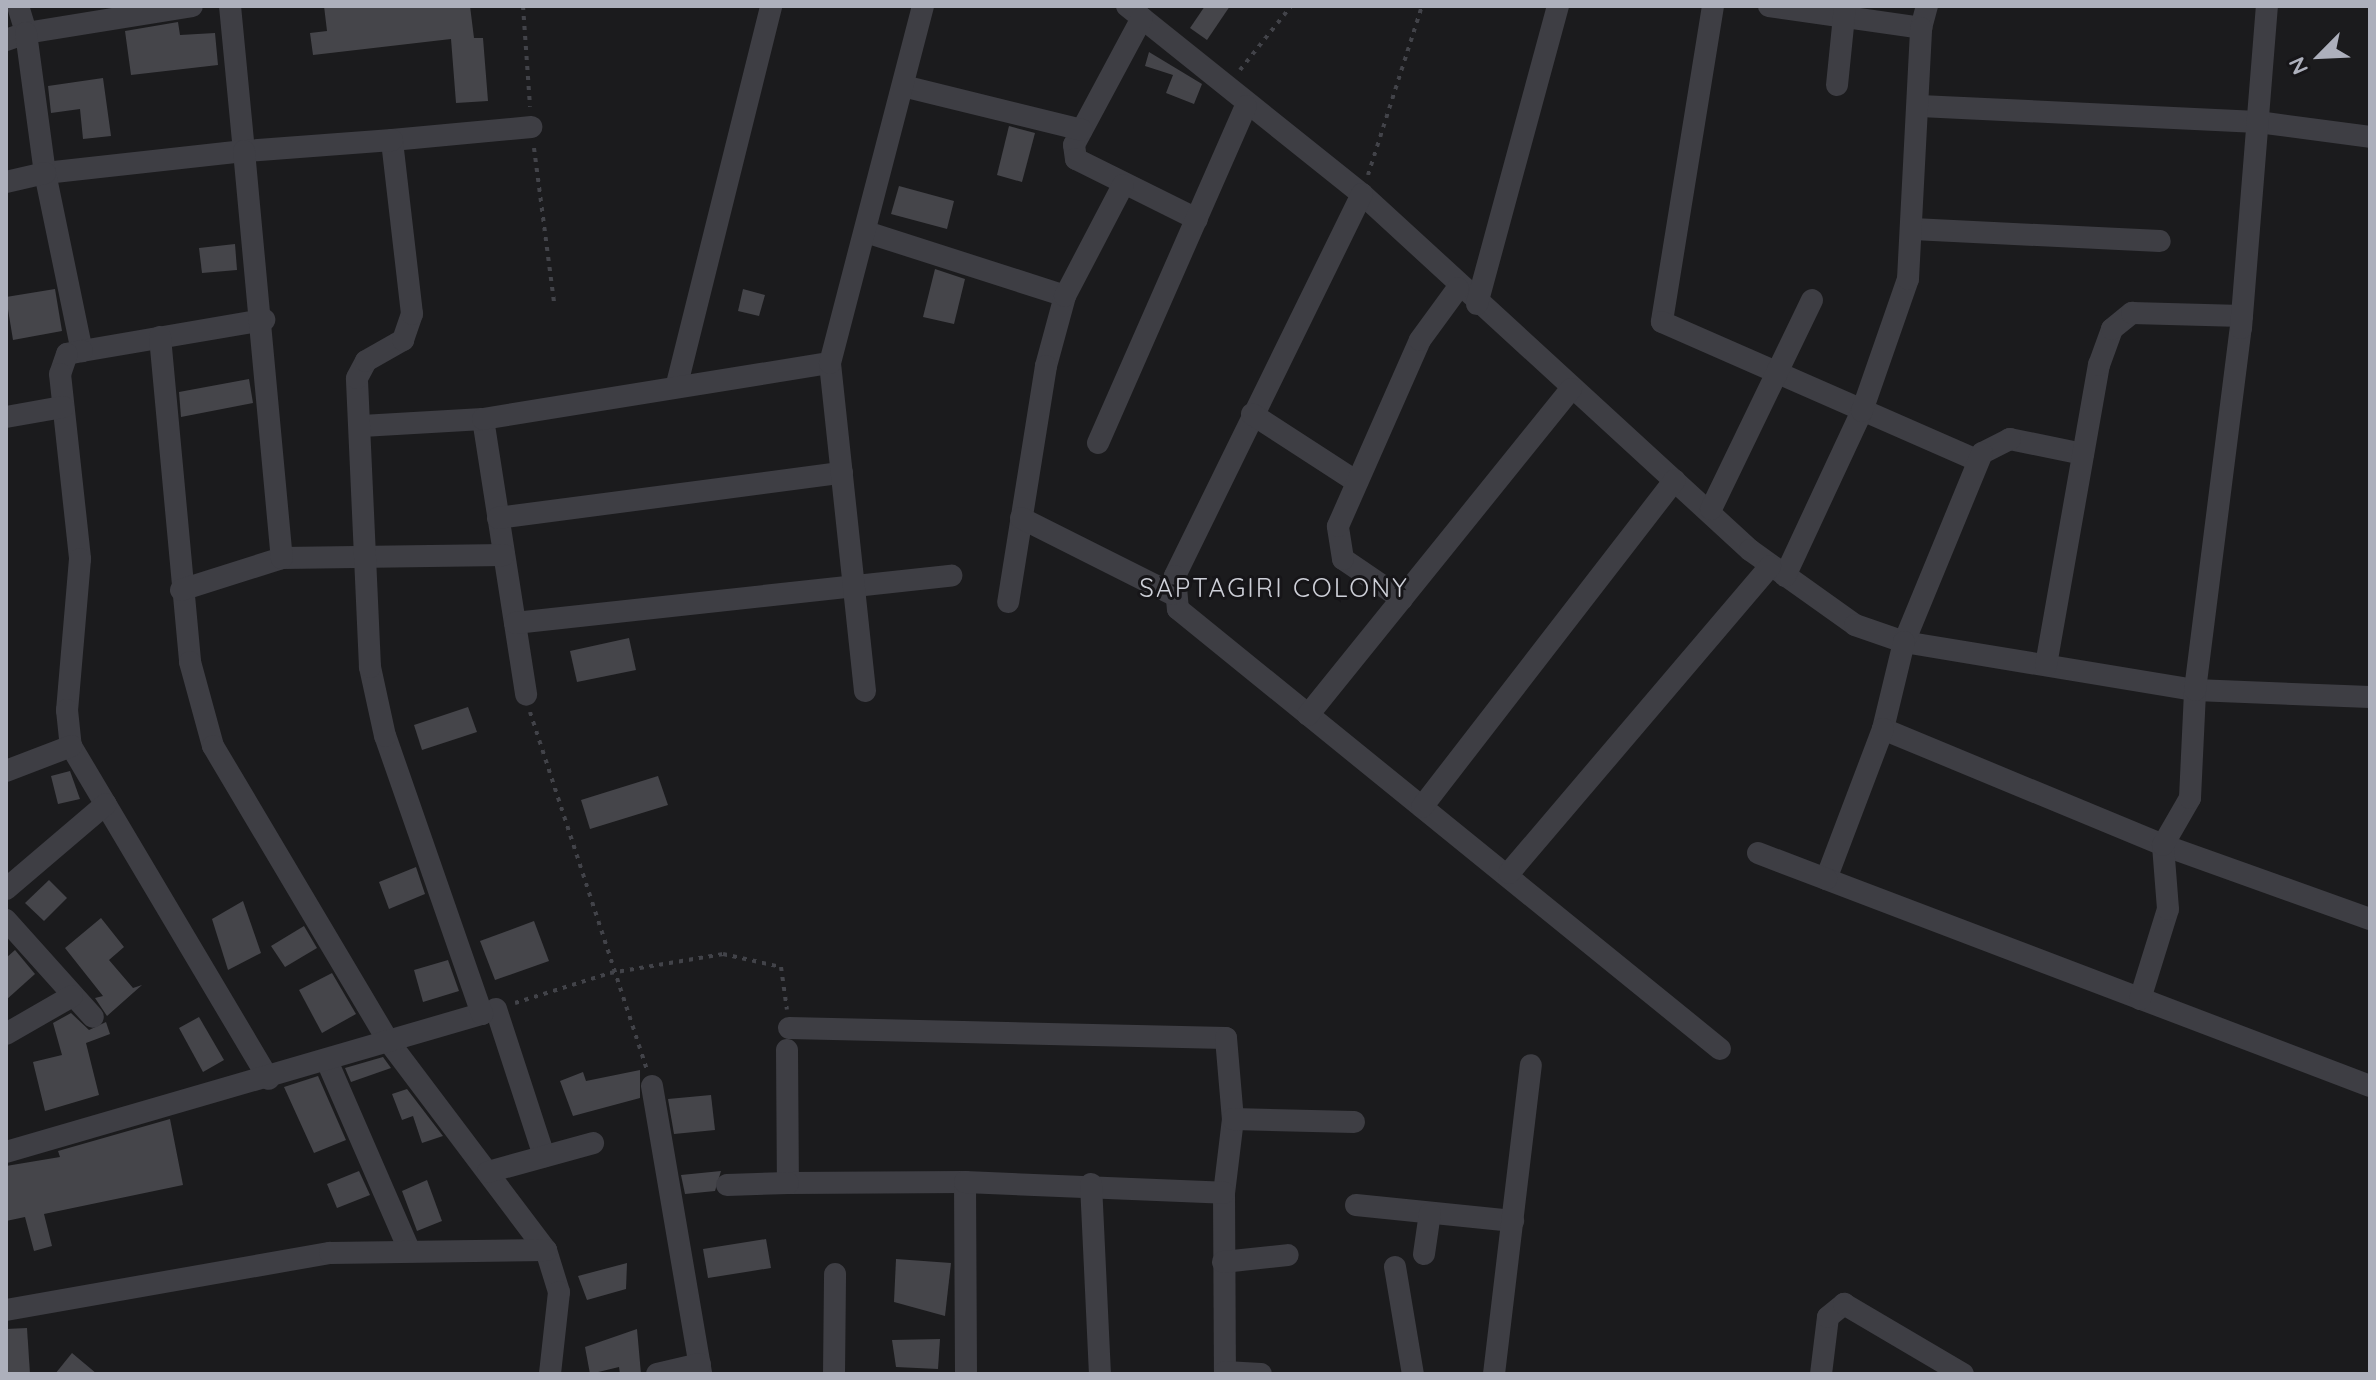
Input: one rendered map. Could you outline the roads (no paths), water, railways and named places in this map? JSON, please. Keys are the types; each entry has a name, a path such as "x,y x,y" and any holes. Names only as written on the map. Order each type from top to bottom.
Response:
{"street":[{"path":"18,6 16,37 82,351"},
{"path":"16,37 192,6"},
{"path":"230,6 264,320 282,558"},
{"path":"677,384 771,6"},
{"path":"865,691 830,363 923,6"},
{"path":"1477,304 1558,6"},
{"path":"1713,6 1679,237 1659,313 1668,326 1978,461"},
{"path":"1509,873 1778,571 1862,411 1905,291 1913,229 1924,17 1769,6"},
{"path":"2140,999 2168,909 2163,845 2190,798 2195,690 2242,316 2258,122 2262,7"},
{"path":"1197,219 1123,185 1076,159 1082,130 1134,12 1246,106 1362,194 1458,288 1778,571 1855,625 1904,642 2195,690 2370,697"},
{"path":"1837,85 1845,12"},
{"path":"903,86 1082,130"},
{"path":"1098,443 1246,106"},
{"path":"1920,106 2258,122 2370,137"},
{"path":"6,182 45,173 244,151 531,127"},
{"path":"6,1152 269,1079 482,1014 375,699 362,554 359,366 411,330 392,140"},
{"path":"1008,602 1021,518 1065,296 1123,185"},
{"path":"1172,594 1252,414 1362,194"},
{"path":"1913,229 2160,241"},
{"path":"866,232 1065,296"},
{"path":"1402,599 1337,548 1338,526 1420,340 1458,288"},
{"path":"1711,509 1812,300"},
{"path":"2046,665 2104,342 2122,319 2242,316"},
{"path":"264,320 82,351 61,361 81,590 67,710 71,746 269,1079"},
{"path":"160,337 190,662 213,746 389,1042 546,1250 559,1292 550,1374"},
{"path":"362,426 483,419 677,384 830,363"},
{"path":"1308,715 1571,389"},
{"path":"6,417 63,407"},
{"path":"1252,414 1357,482"},
{"path":"483,419 526,695"},
{"path":"1826,879 1883,729 1904,642 1978,461 1990,444 2010,439 2083,454"},
{"path":"498,518 842,473"},
{"path":"1422,807 1675,480"},
{"path":"1021,518 1172,594 1178,609 1422,807 1509,873 1720,1049"},
{"path":"181,590 282,558 362,554 504,555"},
{"path":"515,623 951,576"},
{"path":"1883,729 2163,845 2370,919"},
{"path":"6,771 71,746"},
{"path":"6,889 106,804"},
{"path":"1758,853 2370,1086"},
{"path":"6,920 93,1017"},
{"path":"6,1034 72,996"},
{"path":"496,1009 544,1156"},
{"path":"788,1183 788,1039 1216,1033 1233,1053 1233,1119 1224,1193 1225,1373 1261,1374"},
{"path":"327,1061 409,1250"},
{"path":"1494,1374 1531,1065"},
{"path":"652,1086 700,1369 657,1374"},
{"path":"1233,1119 1354,1122"},
{"path":"488,1172 593,1143"},
{"path":"965,1182 966,1374"},
{"path":"727,1185 1091,1184 1224,1193"},
{"path":"1091,1184 1100,1374"},
{"path":"1356,1205 1513,1221"},
{"path":"1424,1254 1430,1213"},
{"path":"6,1310 330,1253 546,1250"},
{"path":"1223,1262 1288,1255"},
{"path":"1395,1267 1413,1374"},
{"path":"834,1374 835,1274"},
{"path":"1821,1374 1828,1317 1844,1304 1959,1372"}],"district":[{"name":"SAPTAGIRI COLONY","path":"1274,588"}]}
